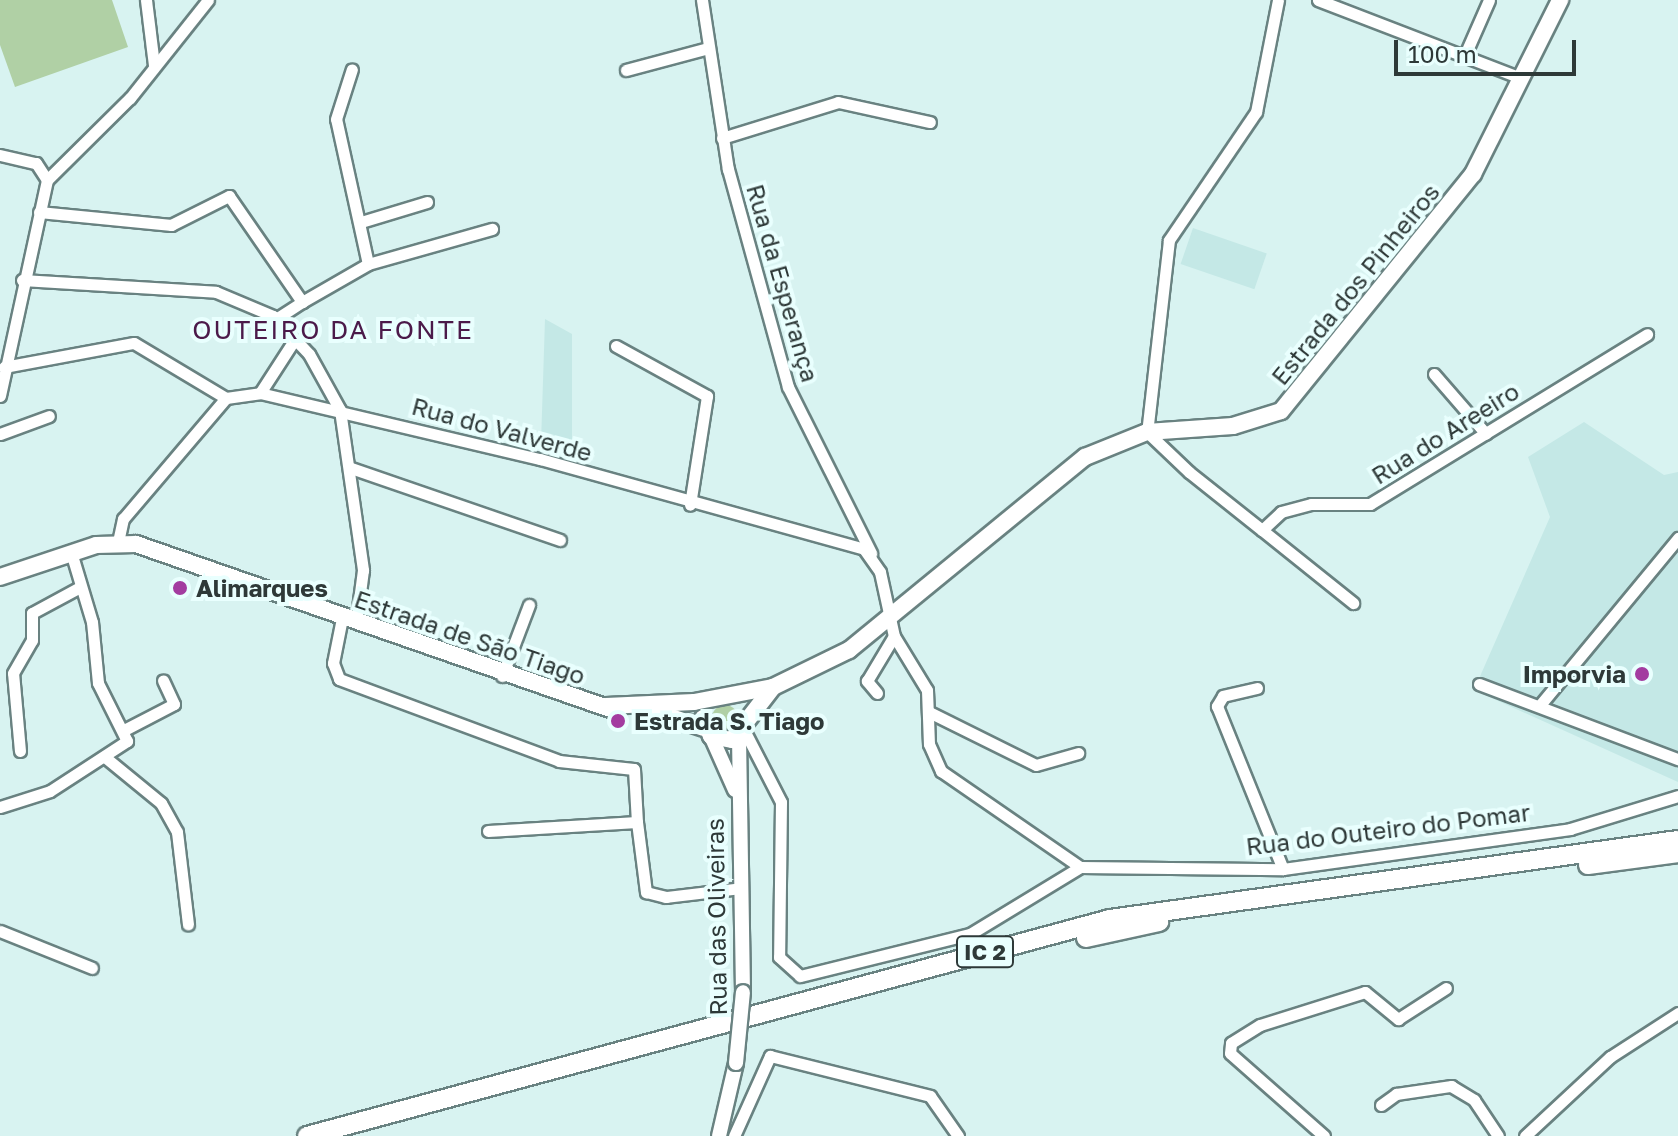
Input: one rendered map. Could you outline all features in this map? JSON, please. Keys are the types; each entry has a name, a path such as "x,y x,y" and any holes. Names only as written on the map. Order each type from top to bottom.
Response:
{"highway":[{"name":"IC 2","path":"307,1136 1110,919 1678,840"},
{"name":"IC 2","path":"353,1136 1110,932 1678,853"}],"main road":[{"name":"Estrada dos Pinheiros","path":"720,698 773,687 891,628 1063,471 1147,432 1257,421 1301,394 1473,174 1560,0"},
{"path":"0,575 71,552 118,542"},
{"name":"Estrada de São Tiago","path":"118,542 349,620 502,676 606,706 676,715 707,732 744,730"},
{"name":"Estrada dos Pinheiros","path":"744,730 773,687"},
{"path":"707,732 720,698 745,709 744,730"},
{"name":"Estrada de São Tiago","path":"606,706 720,698"}],"street":[{"path":"146,0 154,65"},
{"path":"0,392 47,175 154,65 208,0"},
{"name":"Rua da Esperança","path":"702,0 722,138 788,387 875,560"},
{"path":"1278,0 1256,112 1169,240 1147,432 1353,603"},
{"path":"1318,0 1351,6 1464,57 1521,78"},
{"path":"1464,57 1489,0"},
{"path":"626,70 708,48"},
{"path":"352,69 336,119 368,264"},
{"path":"722,138 838,102 930,122"},
{"path":"0,155 47,175"},
{"path":"39,212 171,225 229,196 302,302"},
{"path":"361,222 427,202"},
{"path":"276,319 368,264 492,229"},
{"path":"22,280 216,292 276,319 295,339 340,410 351,468 363,570 333,663 339,679 559,761 634,769 646,892 666,897 741,888"},
{"name":"Rua do Areeiro","path":"1262,530 1281,512 1311,504 1388,498 1647,334"},
{"path":"260,393 295,339"},
{"path":"4,367 134,343 226,398 123,519 118,542"},
{"path":"616,346 707,396 690,505"},
{"path":"1434,374 1486,434"},
{"name":"Rua do Valverde","path":"226,398 260,393 340,410 690,505 777,521 864,549 875,560"},
{"path":"0,434 49,416"},
{"path":"351,468 560,540"},
{"path":"1540,705 1678,538"},
{"path":"0,807 50,791 106,758 127,741 126,729 98,683 71,552"},
{"path":"744,730 781,802 779,957 800,976 970,934 1080,867 949,780 932,754 920,674 891,628 875,560"},
{"path":"20,751 13,673 32,640 32,613 80,587"},
{"path":"502,676 529,605"},
{"path":"877,693 867,681 891,628"},
{"path":"126,729 174,704 163,680"},
{"path":"1479,684 1678,759"},
{"path":"1257,688 1223,696 1217,706 1283,869"},
{"path":"928,717 1036,765 1078,753"},
{"path":"735,791 744,730"},
{"path":"707,732 735,791"},
{"path":"106,758 161,803 177,832 188,924"},
{"name":"Rua das Oliveiras","path":"719,1136 736,1063 743,992 735,791"},
{"name":"Rua do Outeiro do Pomar","path":"1080,867 1283,869 1570,829 1678,796"},
{"path":"488,831 637,822"},
{"path":"0,931 92,968"},
{"path":"1324,1136 1230,1053 1231,1043 1260,1025 1365,992 1398,1019 1446,988"},
{"path":"1525,1136 1539,1131 1610,1057 1678,1013"},
{"path":"734,1136 770,1056 930,1096 958,1136"},
{"path":"1381,1105 1396,1094 1451,1086 1474,1100 1498,1136"}],"shaded area":[{"path":"1193,228 1267,253 1254,289 1181,264"},
{"path":"545,319 572,334 572,450 541,443"},
{"path":"1584,422 1664,475 1678,472 1678,782 1474,690 1550,517 1528,457"}],"green space":[{"path":"0,0 112,0 128,47 15,87 0,45"},
{"path":"725,705 734,709 738,718 734,727 725,731 716,727 712,718 716,709"}],"place":[{"name":"Alimarques","path":"180,588"},
{"name":"Imporvia","path":"1642,674"},
{"name":"Estrada S. Tiago","path":"618,721"}],"district":[{"name":"OUTEIRO DA FONTE","path":"333,330"}]}
